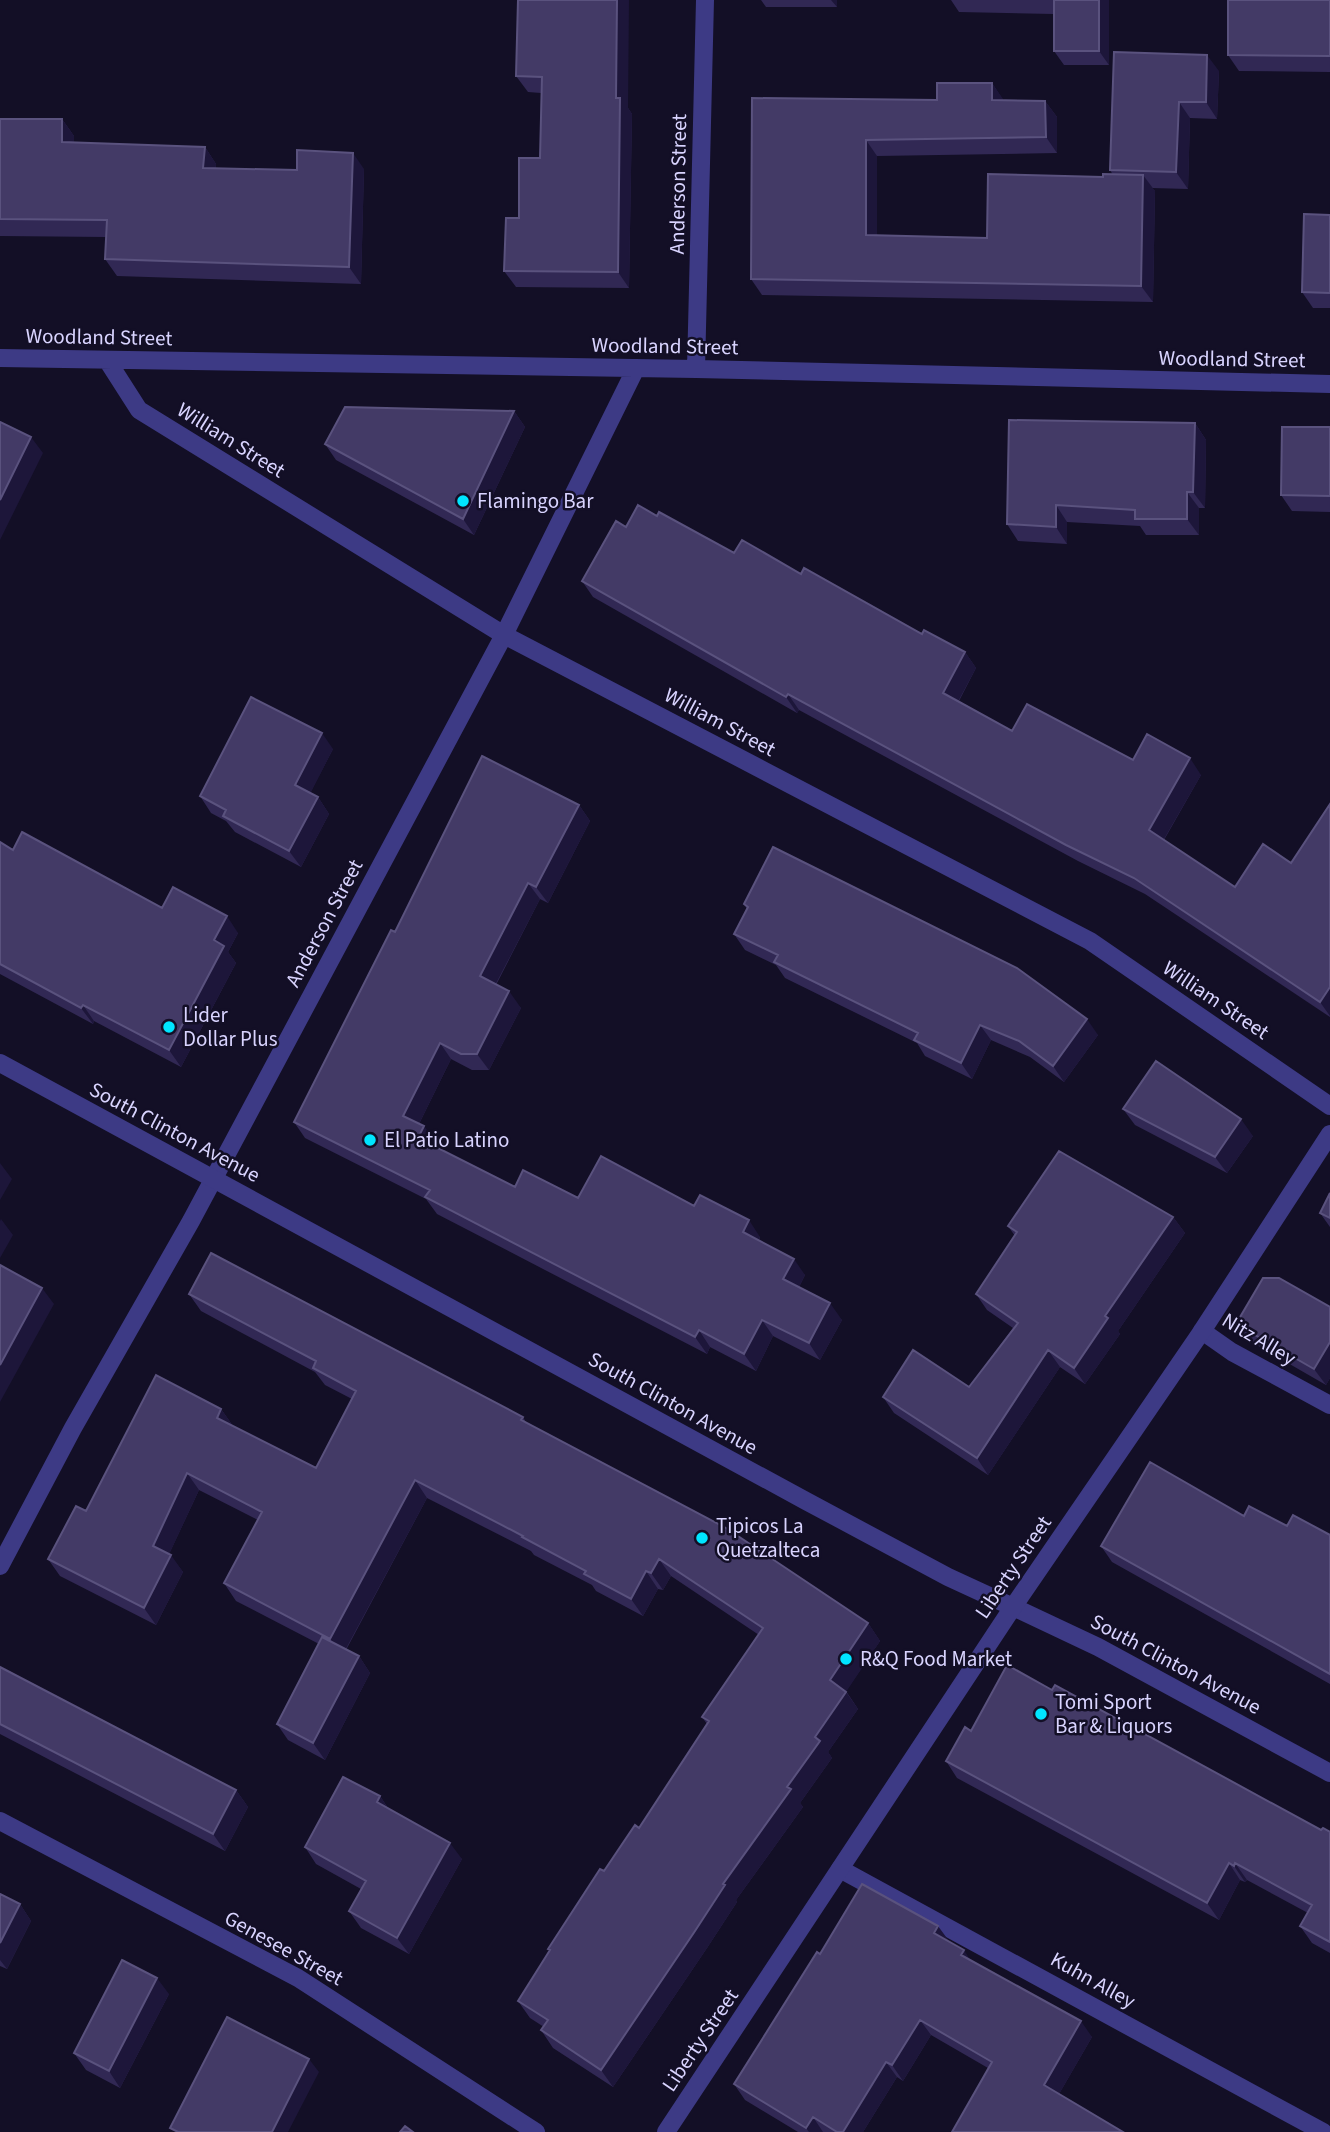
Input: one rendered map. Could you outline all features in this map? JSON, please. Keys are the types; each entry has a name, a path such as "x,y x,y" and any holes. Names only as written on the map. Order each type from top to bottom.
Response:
{"street":[{"name":"Anderson Street","path":"696,369 705,0"},
{"name":"Woodland Street","path":"0,358 696,369 1330,384"},
{"name":"William Street","path":"107,360 139,410 504,635 1090,942 1330,1106"},
{"name":"Anderson Street","path":"0,1566 73,1428 191,1221 504,635 636,368"},
{"name":"South Clinton Avenue","path":"0,1063 948,1577 1098,1647 1330,1773"},
{"name":"Liberty Street","path":"666,2132 1013,1607 1202,1331 1330,1134"},
{"name":"Nitz Alley","path":"1202,1331 1232,1352 1330,1405"},
{"name":"Genesee Street","path":"0,1821 298,1978 536,2132"},
{"name":"Kuhn Alley","path":"841,1869 1324,2132"}],"building":[{"path":"518,0 617,0 616,98 620,98 618,272 504,271 506,218 519,218 519,158 540,158 542,77 516,76"},
{"path":"1054,0 1099,0 1099,51 1054,51"},
{"path":"1228,0 1330,0 1330,56 1228,55"},
{"path":"1114,52 1207,55 1206,102 1179,102 1176,172 1110,170"},
{"path":"937,83 992,83 992,100 1045,101 1046,137 866,140 866,235 987,238 988,174 1103,177 1103,174 1143,175 1141,286 751,279 752,98 937,100"},
{"path":"0,119 62,119 62,142 205,147 203,168 297,170 297,150 353,153 349,267 105,259 107,220 0,219"},
{"path":"1304,214 1330,215 1330,293 1302,292"},
{"path":"345,407 514,411 463,519 325,444"},
{"path":"1009,420 1195,423 1193,492 1187,492 1187,519 1135,519 1135,510 1056,505 1056,527 1007,524"},
{"path":"0,422 31,437 0,500"},
{"path":"1282,427 1330,427 1330,496 1281,495"},
{"path":"638,505 657,516 659,512 734,553 742,540 801,574 804,568 922,634 924,630 965,652 943,693 1012,731 1027,704 1133,760 1147,734 1190,758 1149,830 1235,887 1263,844 1291,863 1330,804 1330,987 1320,1002 1134,878 1066,845 788,694 786,697 582,581 616,521 626,527"},
{"path":"251,697 322,733 295,785 318,797 289,851 223,816 226,810 200,796"},
{"path":"482,756 579,805 536,887 528,883 480,976 509,991 477,1054 461,1054 440,1043 403,1116 424,1126 418,1138 515,1187 523,1170 578,1198 601,1156 694,1206 700,1195 749,1220 743,1232 794,1259 783,1279 830,1303 809,1343 762,1320 744,1354 699,1330 695,1337 425,1197 430,1190 294,1122 391,930 395,932"},
{"path":"22,832 162,908 173,887 227,916 214,940 224,946 169,1050 83,1005 81,1008 0,964 0,842 13,850"},
{"path":"773,847 1017,968 1087,1019 1053,1066 1019,1041 980,1025 961,1063 914,1040 918,1033 774,962 778,955 734,934 748,907 744,904"},
{"path":"1156,1061 1241,1119 1215,1157 1123,1109"},
{"path":"1059,1151 1173,1217 1105,1316 1108,1318 1074,1368 1048,1350 977,1458 883,1397 913,1350 969,1387 1018,1323 976,1294 1017,1232 1008,1226"},
{"path":"1330,1193 1330,1218 1320,1213"},
{"path":"211,1253 523,1417 521,1420 726,1528 868,1623 830,1680 846,1692 815,1737 820,1741 787,1787 791,1789 723,1884 725,1885 695,1931 601,2070 541,2030 548,2020 518,2001 600,1869 604,1871 635,1825 639,1828 709,1721 702,1717 763,1628 659,1559 651,1573 646,1571 631,1599 523,1536 415,1480 330,1639 224,1583 262,1512 187,1473 153,1546 171,1555 144,1608 48,1559 76,1506 86,1511 156,1375 221,1409 217,1418 316,1468 356,1391 313,1368 316,1361 189,1294"},
{"path":"0,1265 42,1288 0,1365"},
{"path":"1263,1278 1279,1278 1330,1307 1330,1342 1314,1369 1236,1324"},
{"path":"1150,1462 1244,1516 1249,1506 1287,1526 1293,1515 1330,1535 1330,1674 1101,1546"},
{"path":"322,1637 359,1656 313,1743 277,1724"},
{"path":"1007,1665 1052,1690 1055,1685 1321,1830 1323,1828 1330,1832 1330,1942 1300,1926 1312,1905 1235,1863 1234,1866 1229,1863 1207,1903 946,1761 965,1727 971,1731"},
{"path":"0,1667 236,1790 213,1834 0,1724"},
{"path":"343,1777 380,1796 377,1802 450,1843 397,1938 349,1911 366,1881 305,1847"},
{"path":"862,1884 938,1926 934,1933 964,1950 961,1955 1081,2021 1044,2085 1123,2132 952,2132 992,2062 920,2020 892,2065 886,2062 843,2132 837,2132 813,2117 806,2128 734,2084 817,1952 820,1954"},
{"path":"0,1894 20,1904 0,1943"},
{"path":"122,1960 157,1978 109,2071 74,2053"},
{"path":"227,2017 309,2059 272,2132 178,2132 170,2128"},
{"path":"405,2126 413,2132 400,2132"}],"place":[{"name":"Flamingo Bar","path":"463,501"},
{"name":"Lider Dollar Plus","path":"169,1027"},
{"name":"El Patio Latino","path":"370,1140"},
{"name":"Tipicos La Quetzalteca","path":"702,1538"},
{"name":"R&Q Food Market","path":"846,1659"},
{"name":"Tomi Sport Bar & Liquors","path":"1041,1714"}]}
